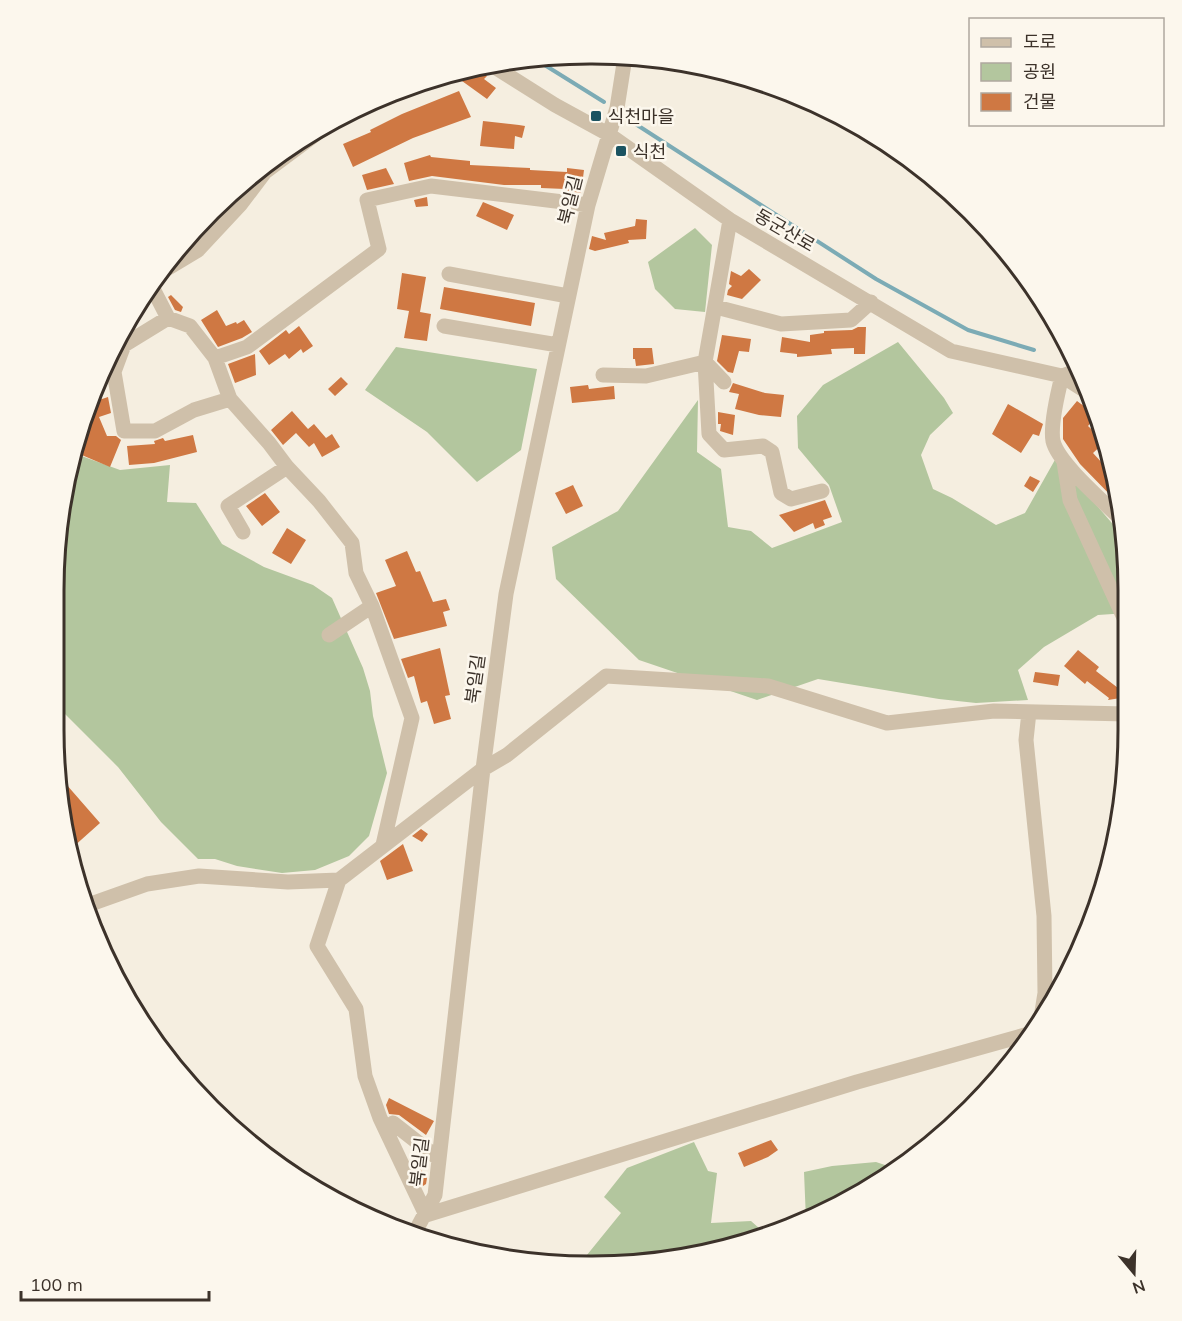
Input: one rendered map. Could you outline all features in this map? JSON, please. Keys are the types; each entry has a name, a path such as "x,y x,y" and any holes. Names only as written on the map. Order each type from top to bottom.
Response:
{"street":[{"name":"북일길","path":"418,1227 435,1195 483,769 506,594 588,205 617,108 624,66"},
{"name":"동군산로","path":"503,72 555,105 608,134 730,220 872,302 951,351 1062,376"},
{"path":"215,358 247,347 379,249 367,200 431,186 588,205"},
{"path":"181,261 198,250 254,187"},
{"path":"730,220 705,362 709,434 724,450 763,446 772,452 782,493 791,499 822,491"},
{"path":"194,245 198,250"},
{"path":"449,274 568,296"},
{"path":"156,294 168,318 190,326 215,358 230,399 319,501 352,543 356,573 372,606 412,718 383,846"},
{"path":"716,307 781,324 851,320 872,302"},
{"path":"127,343 168,318"},
{"path":"444,326 558,345"},
{"path":"120,357 114,372 124,431 155,430 194,410 230,399"},
{"path":"603,375 646,376 705,362"},
{"path":"705,362 724,382"},
{"path":"1062,376 1070,373"},
{"path":"1062,376 1074,384"},
{"path":"1062,376 1055,401 1053,442 1069,468 1111,509"},
{"path":"1064,459 1070,500 1118,605"},
{"path":"243,532 228,506 287,467"},
{"path":"329,635 372,606"},
{"path":"1018,1038 857,1082 426,1215 380,1118 365,1076 356,1009 317,946 339,880 483,769 507,754 606,676 768,686 887,723 994,711 1118,714"},
{"path":"1029,712 1026,740 1044,916 1044,998"},
{"path":"94,903 147,884 200,876 288,882 339,880"},
{"path":"393,1122 439,1159"}],"green space":[{"path":"695,228 712,245 705,312 675,309 655,289 648,262"},
{"path":"898,342 944,398 953,413 930,435 921,455 933,489 996,525 1025,513 1056,458 1113,525 1118,614 1098,615 1044,647 1018,670 1028,700 976,703 818,679 757,700 639,660 556,579 552,547 618,511 698,400 697,452 721,469 728,527 751,531 772,548 842,522 829,485 798,448 797,416 823,385"},
{"path":"396,347 537,369 521,450 477,482 427,432 365,390"},
{"path":"82,456 120,470 170,465 167,502 196,503 222,544 264,567 313,585 332,598 363,668 387,773 369,836 349,856 315,870 282,873 237,866 215,859 198,859 161,822 118,767 64,713 66,557 69,522"},
{"path":"694,1142 708,1171 717,1173 711,1223 751,1221 760,1229 727,1239 660,1252 586,1256 621,1213 604,1197 627,1168"},
{"path":"876,1162 887,1166 854,1186 806,1210 804,1172 832,1166"}],"building":[{"path":"486,75 484,79 496,88 487,99 462,81"},
{"path":"459,91 471,117 413,138 353,167 343,144 371,132 370,130 402,114"},
{"path":"483,121 525,126 522,138 515,136 514,149 480,146"},
{"path":"430,155 431,157 470,161 470,165 567,172 567,168 584,170 581,193 565,191 565,189 541,188 541,185 504,185 432,176 409,181 404,163"},
{"path":"386,168 394,184 367,190 362,175"},
{"path":"427,197 428,206 416,207 414,200"},
{"path":"483,202 514,215 507,230 476,216"},
{"path":"636,219 647,220 646,239 628,240 629,243 595,251 589,249 592,236 606,240 604,233 635,226"},
{"path":"749,269 761,280 742,299 727,295 732,286 729,284 731,271 741,276"},
{"path":"402,273 426,277 420,312 431,314 427,341 404,338 409,311 397,309"},
{"path":"444,287 535,303 531,326 440,309"},
{"path":"171,295 183,307 181,312 175,310 168,297"},
{"path":"217,310 226,326 244,320 252,332 218,347 201,320"},
{"path":"299,326 313,346 303,353 301,349 289,359 285,354 269,365 259,351 286,330 289,334"},
{"path":"866,327 865,354 854,354 854,348 831,349 832,354 797,357 797,354 780,352 782,337 810,342 810,335 824,333 824,331 852,330"},
{"path":"722,335 751,339 749,352 739,351 733,373 728,372 717,361"},
{"path":"633,348 652,348 654,364 636,366 635,359 633,359"},
{"path":"255,354 256,375 235,383 228,364"},
{"path":"341,377 348,384 335,396 328,389"},
{"path":"733,383 765,393 784,395 781,417 735,409 739,394 729,392"},
{"path":"588,385 589,389 614,386 615,399 572,403 570,387"},
{"path":"108,397 111,413 99,417 107,436 116,436 121,440 110,467 82,455 101,399"},
{"path":"1077,401 1083,406 1090,423 1088,426 1092,430 1098,448 1093,453 1102,462 1108,493 1080,464 1063,439 1063,418"},
{"path":"1008,404 1043,424 1039,436 1033,434 1021,453 992,434"},
{"path":"292,411 308,429 314,424 326,438 332,434 340,447 322,457 314,443 309,447 296,433 283,445 271,430"},
{"path":"718,412 735,415 733,435 720,431"},
{"path":"193,435 197,452 154,463 129,465 127,446 155,444 154,441 163,438 165,441"},
{"path":"1030,476 1040,481 1033,492 1024,486"},
{"path":"573,485 583,506 566,514 555,493"},
{"path":"265,493 280,512 262,526 246,506"},
{"path":"825,500 832,517 823,520 825,525 815,529 813,523 794,532 779,515"},
{"path":"287,528 306,540 291,564 272,553"},
{"path":"407,551 416,572 420,571 433,602 446,599 450,610 443,612 447,626 394,639 376,593 396,586 385,560"},
{"path":"440,648 450,695 445,696 451,719 434,724 427,701 421,703 414,676 408,678 401,659"},
{"path":"1078,650 1099,667 1096,671 1118,688 1118,698 1108,700 1109,698 1087,681 1085,684 1064,666"},
{"path":"1035,672 1060,675 1058,686 1033,682"},
{"path":"68,786 100,823 77,843"},
{"path":"421,829 428,834 422,842 412,836"},
{"path":"403,844 413,871 387,880 380,861"},
{"path":"389,1098 434,1121 426,1135 399,1115 389,1114 386,1105"},
{"path":"771,1140 778,1150 744,1167 738,1153"},
{"path":"418,1166 427,1178 423,1186 415,1168"}],"waterway":[{"path":"548,67 604,102"},
{"path":"634,123 876,279 968,330 1034,350"}],"place":[{"name":"식천마을","path":"596,116"},
{"name":"식천","path":"621,151"}]}
